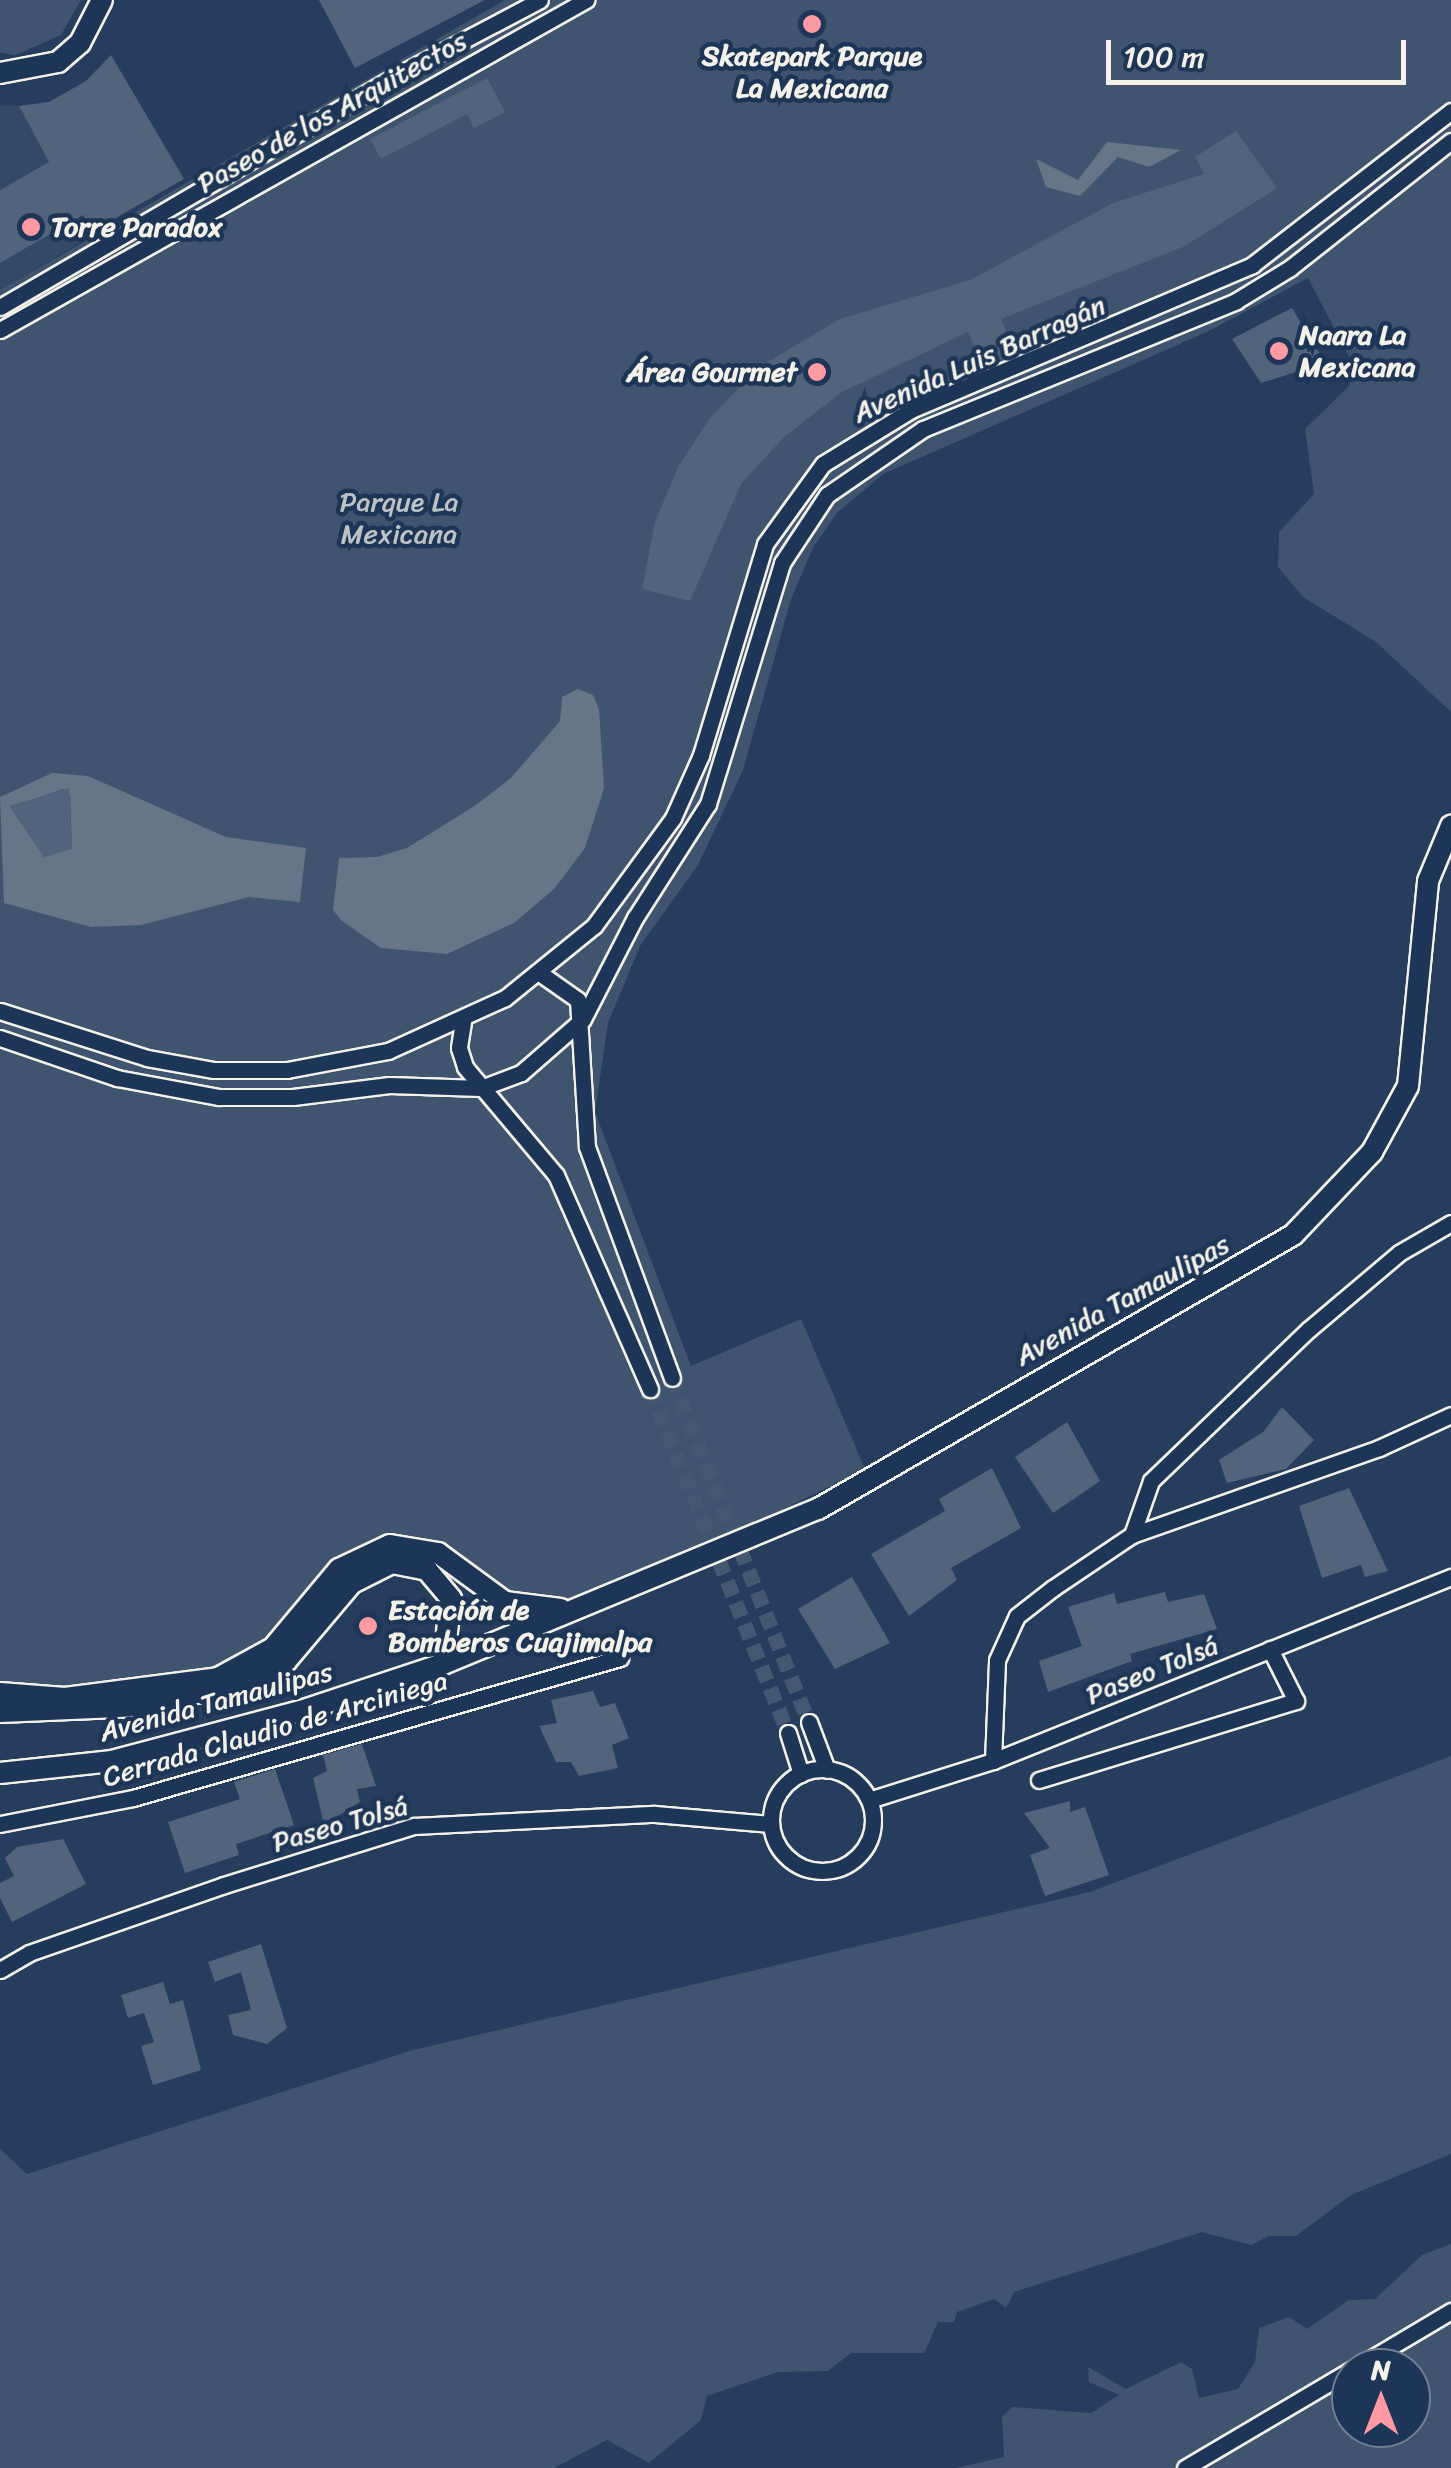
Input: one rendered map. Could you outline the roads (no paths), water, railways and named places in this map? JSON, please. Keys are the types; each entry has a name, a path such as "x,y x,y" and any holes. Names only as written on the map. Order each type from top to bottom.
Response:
{"street":[{"path":"0,73 58,62 80,43 102,0"},
{"name":"Paseo de los Arquitectos","path":"0,307 392,78 540,0"},
{"name":"Paseo de los Arquitectos","path":"0,330 402,100 586,0"},
{"path":"392,78 402,100"},
{"name":"Avenida Luis Barragán","path":"0,1011 147,1058 251,1071 353,1060 463,1022 541,974 618,899 673,818 701,755 765,544 810,478 850,445 911,410 1252,265 1451,111"},
{"name":"Avenida Luis Barragán","path":"0,1038 117,1078 219,1097 293,1098 389,1085 481,1088 521,1073 583,1020 717,784 782,564 827,494 923,429 1236,301 1290,268 1451,141"},
{"path":"810,478 827,494"},
{"name":"Avenida Tamaulipas","path":"0,1773 112,1761 443,1664 568,1609 818,1509 1293,1235 1372,1152 1408,1086 1428,882 1451,826"},
{"path":"541,974 569,989 583,1020"},
{"name":"Avenida Luis Barragán","path":"583,1020 578,1094 587,1148 672,1378"},
{"path":"463,1022 461,1059 481,1088 556,1174 650,1389"},
{"path":"1132,1535 1151,1480 1308,1330 1398,1253 1451,1223"},
{"path":"993,1760 996,1660 1016,1616 1132,1535 1379,1448 1451,1415"},
{"name":"Avenida Tamaulipas","path":"0,1694 65,1698 218,1678 273,1648 338,1569 390,1545 438,1554 505,1602 568,1609"},
{"name":"Avenida Tamaulipas","path":"0,1712 141,1706 260,1678 286,1660 352,1583 392,1563 428,1570 451,1599 443,1664"},
{"name":"Paseo Tolsá","path":"869,1800 993,1760 1451,1577"},
{"path":"1038,1780 1296,1701 1270,1649"},
{"name":"Cerrada Claudio de Arciniega","path":"0,1824 133,1798 620,1658"},
{"path":"809,1722 827,1770"},
{"path":"788,1733 801,1774"},
{"path":"827,1770 852,1779 869,1800 868,1843 835,1870 792,1862 771,1824 782,1789 801,1774 827,1770"},
{"name":"Paseo Tolsá","path":"0,1970 28,1954 171,1904 414,1826 655,1814 771,1824"},
{"path":"1388,2348 1451,2311"},
{"path":"1185,2468 1331,2382"}],"tunnel":[{"path":"672,1378 809,1722"},
{"path":"650,1389 788,1733"}],"place":[{"name":"Skatepark Parque La Mexicana","path":"812,24"},
{"name":"Torre Paradox","path":"31,227"},
{"name":"Naara La Mexicana","path":"1279,351"},
{"name":"Área Gourmet","path":"817,372"},
{"name":"Estación de Bomberos Cuajimalpa","path":"368,1626"}],"park label":[{"name":"Parque La Mexicana","path":"399,518"}]}
